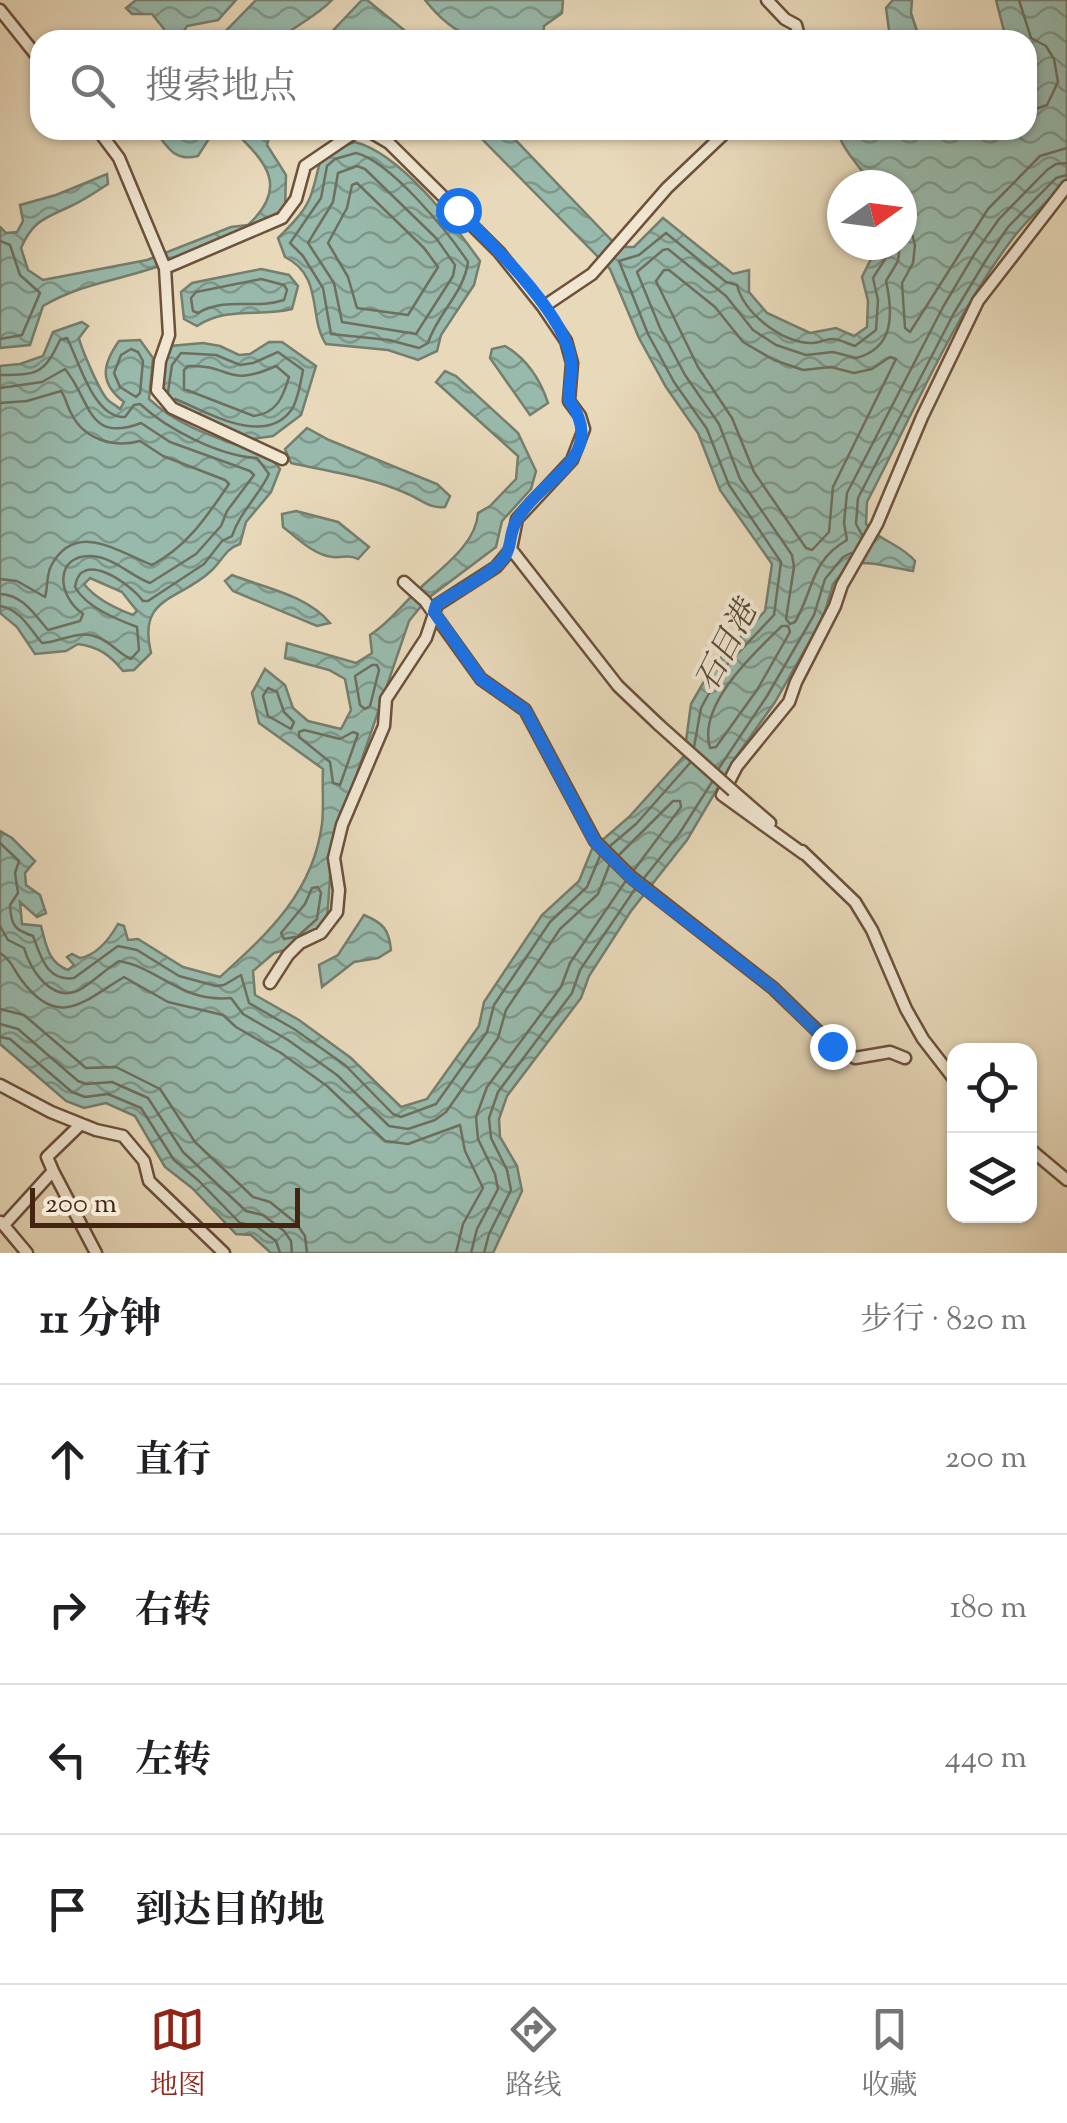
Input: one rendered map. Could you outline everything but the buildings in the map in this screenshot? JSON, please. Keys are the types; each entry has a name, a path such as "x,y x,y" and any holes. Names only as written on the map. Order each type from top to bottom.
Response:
{"street":[{"path":"767,0 797,30"},
{"path":"0,10 30,48"},
{"path":"106,140 119,158 165,268 169,335 160,362 159,397 172,408 282,459"},
{"path":"165,268 282,218 296,199 304,166 343,140"},
{"path":"270,982 288,955 300,943 320,933 337,912 339,890 334,858 342,825 384,726 386,699 426,638 436,605 496,567 512,549 517,519 572,460 584,430 569,400 572,364 566,342 543,306 472,224 384,140"},
{"path":"543,306 592,274 668,188 718,140"},
{"path":"804,854 722,795 744,756 790,702 842,586 877,524 922,417 978,301 1067,186"},
{"path":"512,549 618,686 855,902 923,1040 947,1069"},
{"path":"404,582 434,612 481,679 525,710 599,846 631,878 773,988 832,1046 856,1058 890,1052 904,1058"},
{"path":"0,1086 81,1124 123,1136 144,1161 149,1181 224,1253"},
{"path":"81,1124 47,1157 96,1253"},
{"path":"1037,1155 1067,1180"},
{"path":"27,1253 2,1223 53,1171"}],"water":[{"path":"136,0 236,0 218,20 187,26 184,30 164,30 152,14 132,14 126,8"},
{"path":"256,0 332,0 292,30 227,30"},
{"path":"362,0 367,0 404,30 334,30"},
{"path":"425,0 563,0 562,13 544,30 458,30"},
{"path":"893,0 912,0 917,30 889,30 886,8"},
{"path":"996,0 1067,0 1067,181 1019,230 971,300 867,502 866,524 915,561 913,571 850,564 833,584 823,618 775,702 736,757 687,840 631,911 589,976 581,998 507,1096 499,1119 500,1137 517,1166 522,1191 493,1253 271,1253 251,1235 236,1234 192,1188 165,1167 135,1116 106,1103 84,1108 66,1101 0,1044 0,831 35,861 25,873 26,885 40,895 46,913 37,917 20,902 22,924 41,926 52,958 68,970 74,965 67,957 72,954 80,958 97,950 118,924 124,926 128,940 138,939 183,967 220,977 286,910 317,849 322,824 323,769 259,723 252,693 265,669 285,685 293,708 308,721 341,729 351,710 345,679 329,670 285,658 287,643 356,663 372,653 370,635 454,557 471,536 478,513 516,479 518,456 436,382 445,371 456,376 518,433 536,471 531,489 502,521 496,547 427,599 409,621 334,841 326,925 301,946 274,953 253,971 255,995 299,1020 351,1058 401,1107 427,1099 479,1026 484,1002 542,915 579,881 592,849 629,817 684,756 691,704 713,666 765,611 772,564 720,490 698,433 639,338 610,269 483,140 516,140 618,247 634,247 663,218 733,274 749,270 749,292 767,313 810,333 836,328 854,336 867,327 868,301 862,277 870,260 917,260 917,170 861,170 841,140 1037,140 1037,30 1004,30"},
{"path":"162,140 208,140 198,156 183,157 172,152"},
{"path":"243,140 268,140 267,145 286,175 285,209 214,247 55,300 43,306 30,345 0,348 0,227 6,233 17,232 23,221 20,205 107,174 108,184 30,231 21,248 28,270 43,280 147,260 231,227 248,225 268,199 270,187 269,176"},
{"path":"355,142 390,160 407,175 440,209 480,261 474,285 441,335 437,351 418,360 388,350 326,344 310,286 297,265 285,257 278,238 306,205 322,158"},
{"path":"261,269 289,275 298,286 292,309 220,316 197,326 184,319 181,292 192,283"},
{"path":"82,322 88,326 79,338 83,351 104,395 120,409 124,402 107,381 109,358 119,341 140,340 153,358 149,399 191,427 270,457 280,469 271,492 246,522 240,544 199,581 155,610 148,634 151,653 134,670 123,671 104,653 78,644 66,651 35,654 17,627 0,613 0,366 43,356 53,332","holes":["90,578 122,592 137,611 133,615 94,594 84,584"]},
{"path":"269,342 282,342 316,366 301,415 273,436 252,439 166,407 157,397 162,362 170,346 203,343 239,355 250,354"},
{"path":"505,346 532,370 548,403 530,415 490,358 492,349"},
{"path":"307,428 437,484 450,496 445,507 430,505 365,479 291,463 285,449"},
{"path":"296,511 338,522 369,547 358,559 320,553 283,527 282,514"},
{"path":"232,575 298,599 330,623 317,626 233,591 225,581"},
{"path":"364,915 384,928 391,950 378,958 354,962 322,987 319,965 338,955"}],"route":[{"path":"458,210 527,284 566,342 572,364 569,400 584,430 572,460 517,519 512,549 496,567 436,605 434,612 481,679 525,710 595,842 631,878 773,988 832,1046"}],"water label":[{"name":"石目港","path":"728,647"}]}
